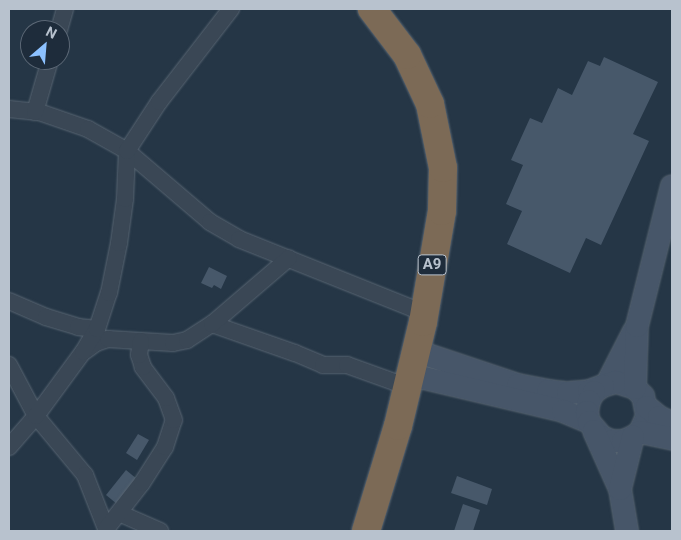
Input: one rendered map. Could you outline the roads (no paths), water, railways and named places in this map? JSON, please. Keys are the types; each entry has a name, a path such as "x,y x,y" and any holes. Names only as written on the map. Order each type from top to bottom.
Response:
{"highway":[{"name":"A9","path":"366,531 412,371 442,211 443,168 430,104 406,54 388,27 372,9"}],"main road":[{"path":"635,388 637,326 672,186"},
{"path":"627,531 620,489 587,412 589,401 605,384 637,326"},
{"path":"412,371 518,385 548,391 589,391 605,384 616,382 635,388 643,396 647,407 647,416 636,435 620,489"},
{"path":"412,371 563,411 592,426 602,438 612,441 622,441 636,435 672,440"},
{"path":"647,407 659,417 672,423"}],"street":[{"path":"9,447 36,416 83,352 96,329 109,294 119,243 125,199 127,151 159,102 231,9"},
{"path":"35,112 47,70"},
{"path":"9,109 35,112 88,129 127,151 210,222 239,239 424,313"},
{"path":"83,352 96,343 108,339 180,341 200,333 289,258"},
{"path":"9,301 46,317 78,327 96,329"},
{"path":"212,324 324,365 347,365 412,371"},
{"path":"106,530 142,483 165,447 174,420 166,398 143,367 139,355 141,341"},
{"path":"9,365 36,416 85,475 106,530"},
{"path":"119,513 160,531"}]}
